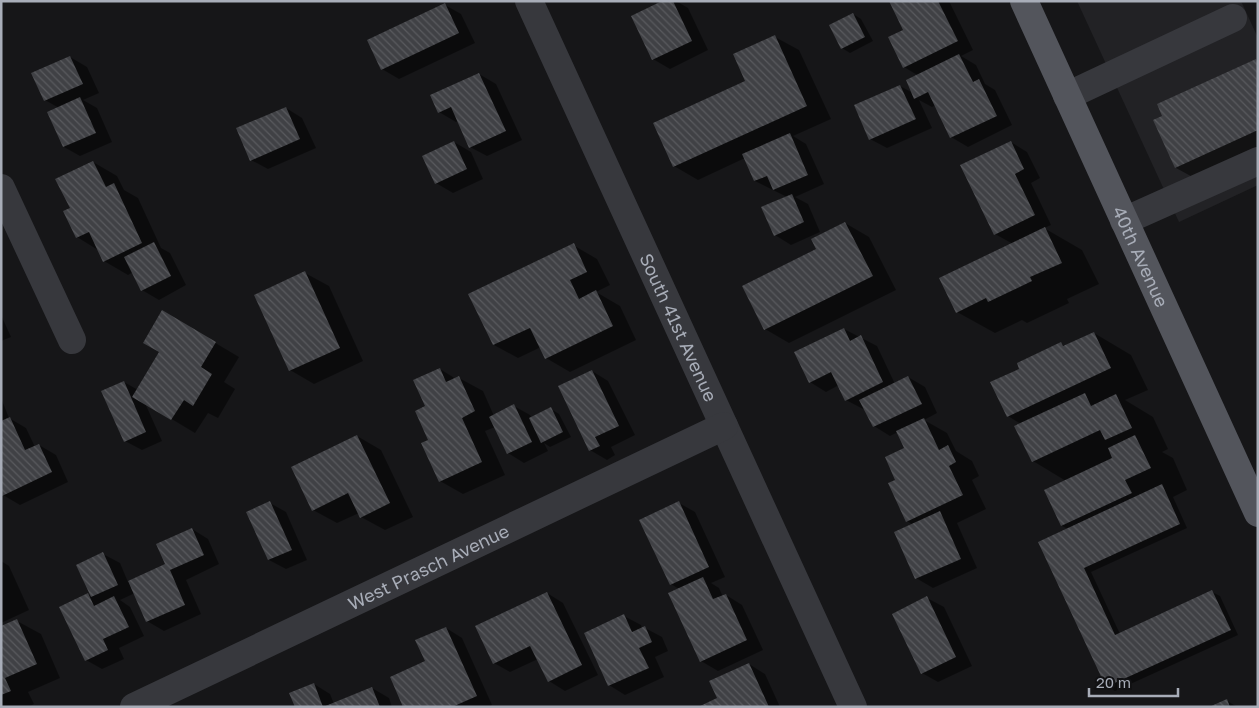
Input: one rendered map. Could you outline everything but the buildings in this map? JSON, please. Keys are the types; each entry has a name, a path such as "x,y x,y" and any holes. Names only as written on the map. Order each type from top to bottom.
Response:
{"main road":[{"name":"40th Avenue","path":"1024,1 1258,513"}],"street":[{"name":"South 41st Avenue","path":"530,1 853,707"},
{"path":"1067,96 1233,18"},
{"path":"1124,221 1258,161"},
{"path":"1,188 72,340"},
{"name":"West Prasch Avenue","path":"134,707 724,426"}],"shaded area":[{"path":"1077,1 1241,1 1258,38 1258,185 1179,222"}]}
